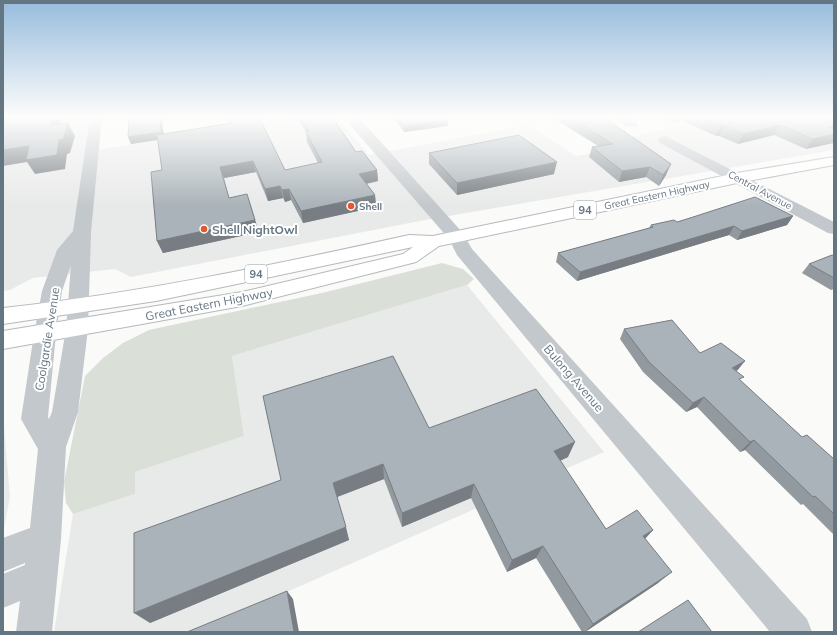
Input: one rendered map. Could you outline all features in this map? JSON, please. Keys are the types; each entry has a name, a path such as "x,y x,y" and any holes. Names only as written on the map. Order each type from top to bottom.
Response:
{"highway":[{"name":"Great Eastern Highway","path":"3,340 47,323 78,318 223,281 409,241 432,242 738,178 834,161"},
{"name":"Great Eastern Highway","path":"3,316 47,323"}],"street":[{"name":"Coolgardie Avenue","path":"34,632 45,539 52,447 65,412 78,318 82,232 92,147"},
{"name":"Bulong Avenue","path":"377,147 457,237 464,251 794,632"},
{"name":"Central Avenue","path":"678,147 834,229"},
{"name":"Coolgardie Avenue","path":"52,447 34,419 47,323 52,290 66,250 82,232"},
{"path":"3,555 45,539"},
{"path":"3,591 40,576"}],"shaded area":[{"path":"3,147 92,147 91,151 117,147 362,147 369,155 413,147 561,147 576,156 628,147 834,147 834,150 425,220 131,277 115,269 33,278 10,290 3,291"},
{"path":"442,263 463,269 474,279 467,285 232,356 244,436 135,472 135,494 73,514 66,503 64,482 85,376 103,358 123,343 149,330 322,293"},
{"path":"467,285 604,452 196,632 54,632 73,514 135,494 135,472 244,436 232,356"},
{"path":"3,415 10,497 3,533"}],"building":[{"path":"3,147 25,147 3,150"},
{"path":"29,147 58,147 57,155 26,160"},
{"path":"159,147 274,147 285,170 322,162 314,147 352,147 356,152 362,151 377,170 359,174 375,195 301,211 289,189 282,190 280,186 265,189 253,161 220,167 229,198 247,194 255,220 157,241 151,172 162,170"},
{"path":"461,147 535,147 557,162 457,183 429,153"},
{"path":"592,147 646,147 671,164 663,175 650,167 622,171"},
{"path":"755,197 793,216 742,231 734,226 580,272 558,253 653,227 651,225 674,220 677,222"},
{"path":"832,255 834,256 834,278 809,264"},
{"path":"672,320 700,353 721,343 745,361 732,368 744,377 739,379 802,437 807,435 834,459 834,514 815,496 813,497 754,440 750,442 704,397 693,403 649,362 624,329"},
{"path":"393,356 429,428 536,389 575,442 554,451 606,529 637,510 653,530 643,536 672,572 593,624 543,546 512,560 474,484 402,513 383,464 333,483 346,527 134,613 134,533 281,480 263,396"},
{"path":"287,591 294,632 187,632"},
{"path":"688,600 712,632 638,632"}],"place":[{"name":"Shell","path":"351,206"},
{"name":"Shell NightOwl","path":"204,229"}]}
